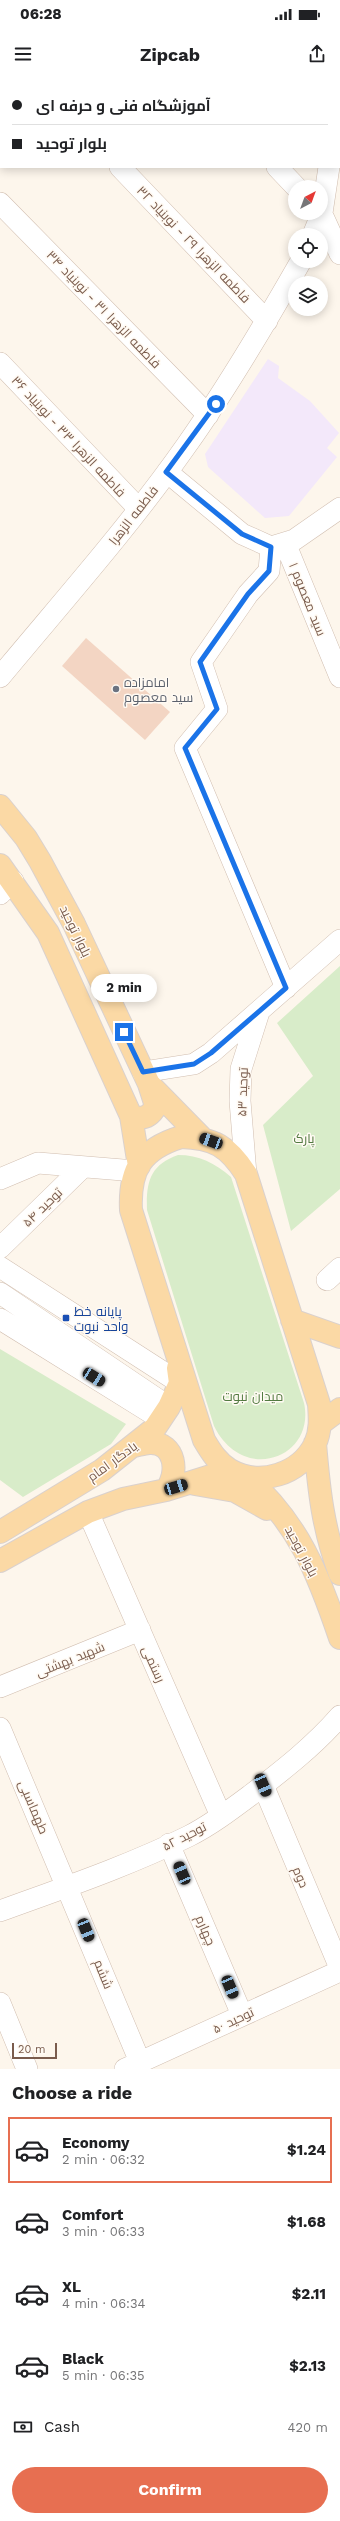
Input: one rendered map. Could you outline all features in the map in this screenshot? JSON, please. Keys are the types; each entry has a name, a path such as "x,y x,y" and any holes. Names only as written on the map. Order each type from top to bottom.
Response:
{"main road":[{"name":"بلوار توحید","path":"0,806 26,838 74,924 146,1078 201,1138"},
{"name":"بلوار توحید","path":"4,880 48,933 131,1116 137,1168"},
{"path":"131,1116 138,1119 146,1117 153,1112 156,1106 146,1078"},
{"path":"237,1473 214,1457 204,1440 131,1210 130,1190 137,1168 146,1155 162,1143 181,1137 201,1138 220,1144 235,1157 246,1174 319,1404 318,1434"},
{"path":"292,1320 340,1337"},
{"name":"یادگار امام","path":"0,1532 102,1470 155,1428 165,1413 180,1383 178,1357"},
{"path":"0,1561 88,1512 123,1499 237,1473 269,1477 288,1472 304,1460 318,1434 340,1409"},
{"name":"بلوار توحید","path":"318,1434 320,1503 326,1533 340,1574"},
{"path":"134,1446 150,1443 157,1444 170,1454 175,1470 170,1484 176,1487 223,1487 246,1496 279,1520 309,1560"},
{"name":"بلوار توحید","path":"237,1473 263,1492 293,1529 327,1600 340,1638"}],"street":[{"name":"فاطمه الزهرا ۲۹ - نوبنیاد ۳۲","path":"121,168 267,321"},
{"path":"278,168 289,180"},
{"path":"327,180 329,168"},
{"name":"فاطمه الزهرا ۳۱ - نوبنیاد ۳۴","path":"0,203 208,415"},
{"path":"325,220 340,254"},
{"name":"فاطمه الزهرا","path":"0,677 139,509 208,415 267,321 297,268"},
{"name":"فاطمه الزهرا ۳۳ - نوبنیاد ۳۶","path":"0,363 139,509"},
{"path":"166,472 242,534 278,545 317,526 340,508"},
{"path":"278,545 269,571 248,594 200,662 217,709 185,748 286,988"},
{"name":"سید معصوم ۱","path":"278,545 340,677"},
{"path":"146,1078 194,1064 211,1053 340,940"},
{"name":"توحید ۵۳","path":"246,1174 240,1100 240,1069 258,1012"},
{"path":"0,1179 38,1163 83,1167 137,1168"},
{"name":"توحید ۵۴","path":"0,1248 83,1167"},
{"path":"0,1267 180,1383"},
{"path":"0,1293 165,1413"},
{"path":"0,1320 165,1413"},
{"name":"رستمی","path":"88,1512 221,1816"},
{"name":"شهید بهشتی","path":"0,1687 140,1630"},
{"name":"توحید ۵۲","path":"0,1911 68,1886 189,1836 221,1816 263,1785 326,1733 340,1716"},
{"name":"طهماسبی","path":"0,1728 68,1886"},
{"name":"دوم","path":"263,1785 340,1969"},
{"name":"چهارم","path":"169,1844 242,2015"},
{"name":"ششم","path":"68,1886 133,2066"},
{"name":"توحید ۵۰","path":"133,2066 340,1969"},
{"path":"0,2003 27,2069"}],"shaded area":[{"path":"268,359 279,366 278,378 310,401 339,433 327,448 337,457 289,516 265,518 208,467 205,454"}],"green space":[{"name":"پارک","path":"340,966 340,1189 291,1231 263,1125 313,1076 277,1023"},
{"name":"میدان نبوت","path":"178,1155 200,1158 213,1164 231,1177 304,1403 305,1422 299,1438 288,1450 274,1457 258,1459 242,1455 227,1444 214,1426 147,1210 147,1191 152,1176 161,1164"},
{"path":"0,1349 126,1424 111,1444 23,1497 0,1480"}],"building":[{"name":"امامزاده سید معصوم","path":"86,638 170,712 145,740 62,666"}],"place":[{"name":"امامزاده سید معصوم","path":"116,689"},
{"name":"پایانه خط واحد نبوت","path":"66,1318"}],"route":[{"path":"124,1032 143,1072 173,1069 194,1064 211,1053 286,988 185,748 217,709 200,662 248,594 269,571 271,560 271,547 257,543 242,534 166,472 216,404"}]}
